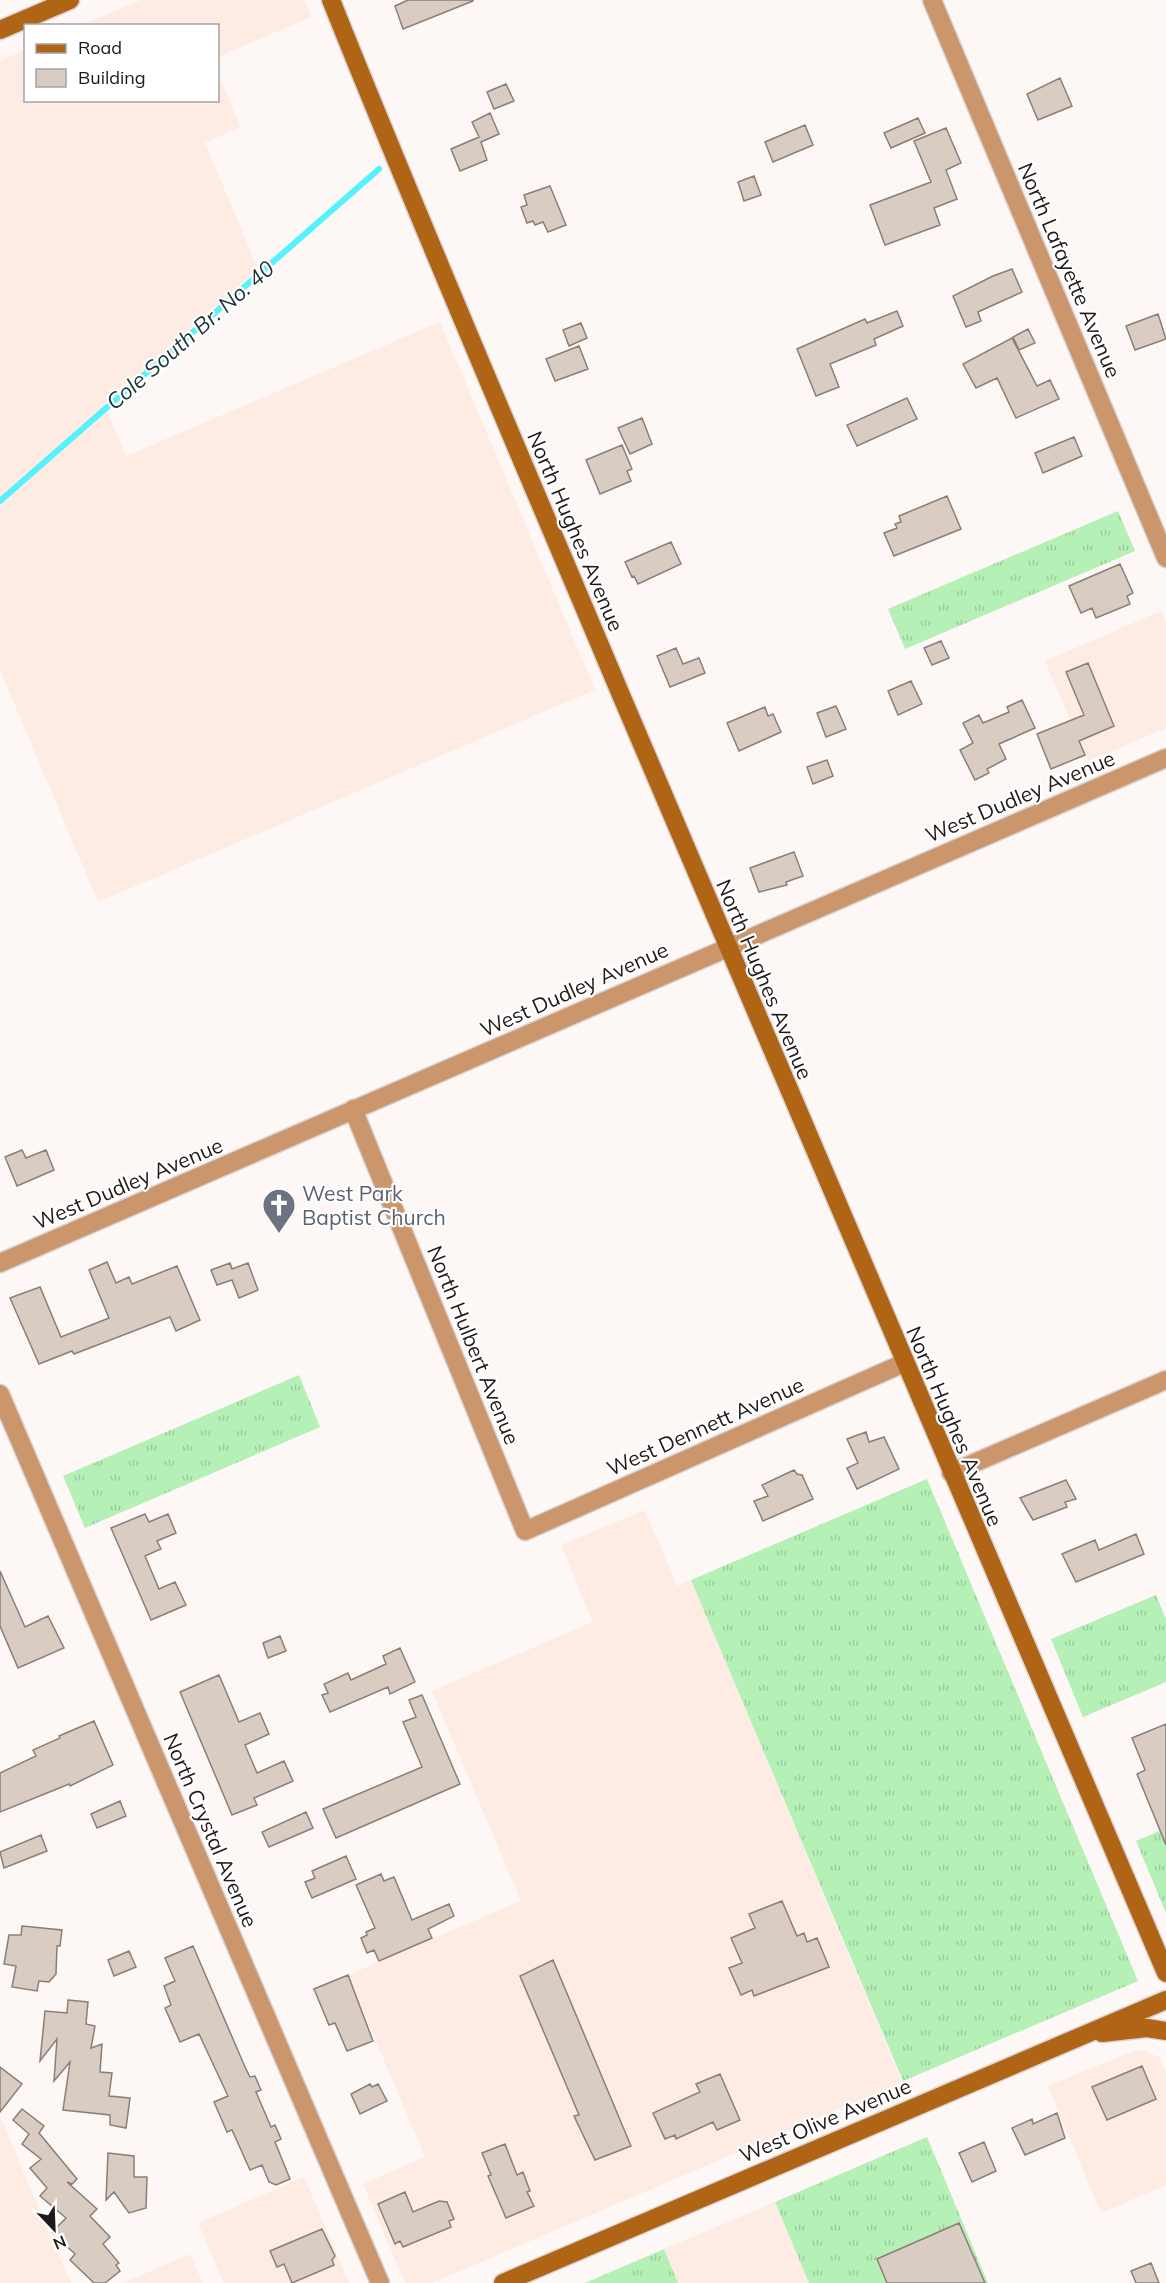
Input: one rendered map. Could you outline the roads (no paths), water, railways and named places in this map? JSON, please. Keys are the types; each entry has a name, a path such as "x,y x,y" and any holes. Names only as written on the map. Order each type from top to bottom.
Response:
{"street":[{"path":"0,30 70,0"},
{"name":"North Hughes Avenue","path":"331,0 387,141 727,947 1166,1973"},
{"name":"North Lafayette Avenue","path":"932,0 1166,558"},
{"name":"West Dudley Avenue","path":"0,1263 1166,758"},
{"name":"North Hulbert Avenue","path":"353,1109 525,1531"},
{"name":"West Dennett Avenue","path":"525,1531 904,1363"},
{"path":"951,1473 1166,1380"},
{"name":"North Crystal Avenue","path":"0,1394 380,2283"},
{"name":"West Olive Avenue","path":"502,2283 1166,2000"},
{"path":"1082,2035 1147,2028 1166,2031"}],"waterway":[{"name":"Cole South Br. No. 40","path":"0,501 379,169"}],"place":[{"name":"West Park Baptist Church","path":"279,1234"}]}
